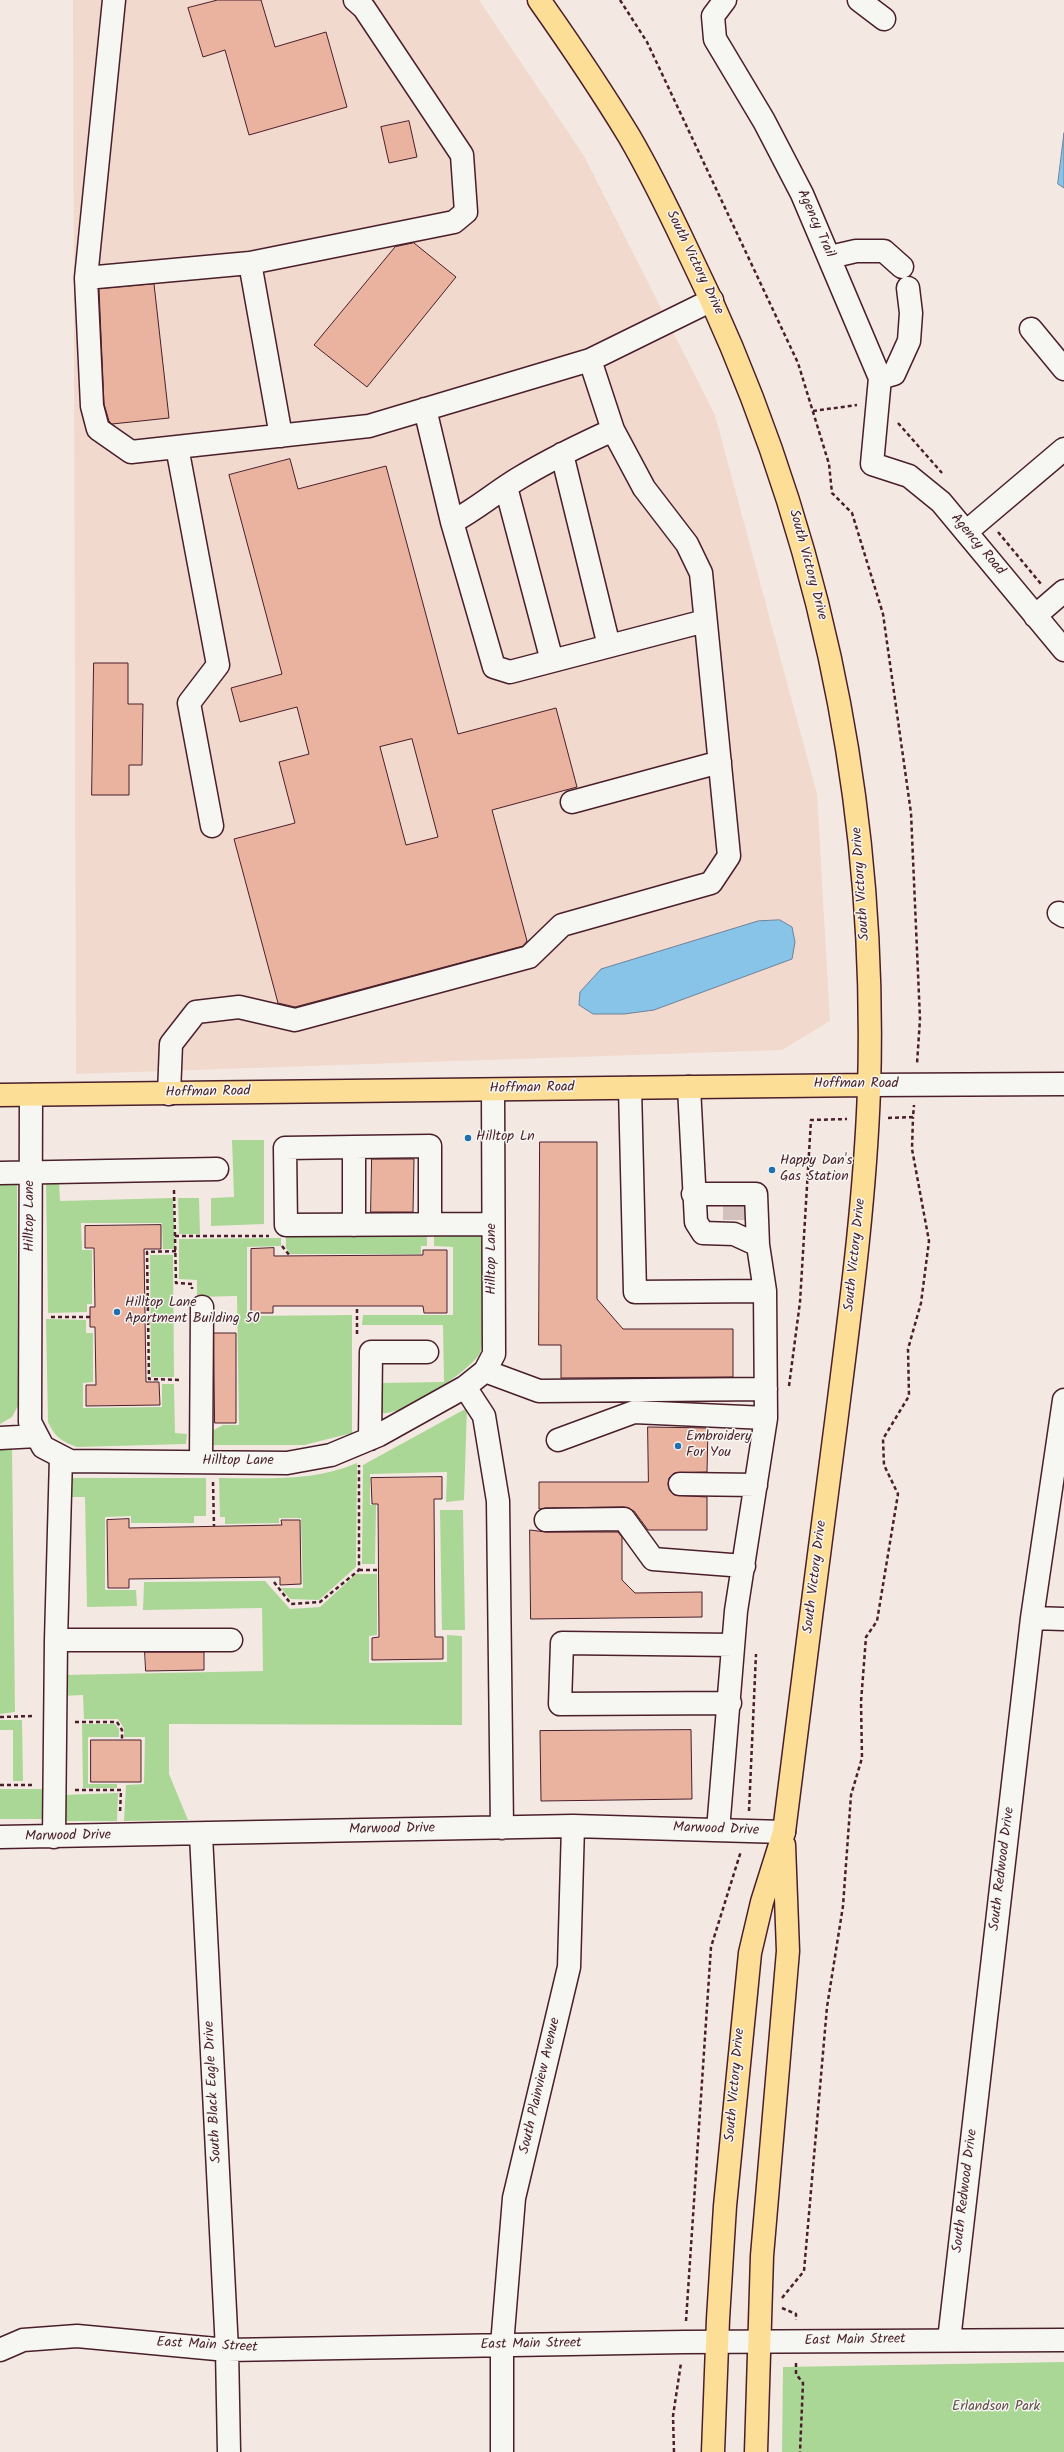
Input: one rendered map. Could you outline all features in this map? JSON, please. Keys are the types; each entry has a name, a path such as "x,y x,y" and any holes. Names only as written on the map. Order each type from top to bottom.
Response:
{"main road":[{"name":"South Victory Drive","path":"539,0 629,137 666,206 727,332 775,455 800,533 831,659 844,727 860,847 868,973 868,1119 858,1238 784,1832 788,1951 764,2226 758,2343 756,2452"},
{"name":"Hoffman Road","path":"0,1095 869,1085"},
{"name":"South Victory Drive","path":"713,2452 716,2343 725,2206 750,1952 762,1902 784,1832"}],"street":[{"path":"114,0 86,278 92,406 98,429 131,452 370,426 590,360 712,300"},
{"path":"86,278 250,264 454,222 466,212 462,155 364,8 355,0"},
{"name":"Agency Trail","path":"725,0 713,16 715,39 764,121 802,194 880,378 872,464"},
{"path":"859,0 884,19"},
{"path":"830,257 856,251 884,251 902,267"},
{"path":"250,264 281,436"},
{"path":"880,378 894,374 909,341 911,313 908,288"},
{"path":"1031,329 1064,369"},
{"path":"169,1094 171,1044 196,1012 239,1007 295,1020 529,957 562,925 711,883 729,856 701,573 687,544 644,488 613,430 590,360"},
{"path":"425,409 452,522 494,667 510,672 706,621"},
{"path":"452,522 476,510 506,488 562,454 613,430"},
{"path":"177,447 218,665 189,703 212,826"},
{"path":"966,532 1064,449"},
{"path":"562,454 609,646"},
{"name":"Agency Road","path":"872,464 909,476 941,502 1064,650"},
{"path":"506,488 552,661"},
{"path":"1035,616 1064,591"},
{"path":"572,802 720,762"},
{"name":"Hoffman Road","path":"869,1085 1064,1084"},
{"path":"689,1087 693,1194 696,1222 703,1233 734,1227 758,1245"},
{"path":"630,1088 635,1292 765,1291"},
{"name":"Hilltop Lane","path":"31,1095 30,1422 43,1447 70,1461 288,1463 331,1455 364,1441 465,1387 485,1371 494,1354 493,1090"},
{"path":"430,1224 430,1146 285,1148 286,1225 493,1224"},
{"path":"354,1147 354,1225"},
{"path":"0,1173 31,1174 217,1169"},
{"path":"693,1194 734,1196 756,1194 758,1245 765,1291 766,1418 736,1611 730,1703 718,1830"},
{"path":"202,1307 201,1380 207,1462"},
{"path":"364,1441 371,1352 427,1352"},
{"path":"485,1371 539,1391 766,1389"},
{"path":"465,1387 484,1416 498,1501 502,1828"},
{"name":"South Redwood Drive","path":"949,2340 1032,1618 1064,1400"},
{"path":"558,1440 634,1412 766,1418"},
{"path":"0,1438 37,1436"},
{"path":"54,1837 56,1640 61,1457"},
{"path":"680,1484 756,1485"},
{"path":"546,1520 624,1518 653,1559 744,1566"},
{"path":"1032,1618 1064,1619"},
{"path":"56,1640 231,1640"},
{"path":"730,1703 560,1704 562,1643 734,1645"},
{"name":"Marwood Drive","path":"0,1838 201,1835 573,1826 784,1832"},
{"name":"South Plainview Avenue","path":"502,2452 502,2345 514,2198 569,1967 573,1826"},
{"name":"South Black Eagle Drive","path":"201,1835 227,2350 229,2452"},
{"name":"East Main Street","path":"0,2350 23,2340 77,2336 227,2350 684,2342 758,2343 1064,2340"}],"path":[{"path":"620,0 647,42 798,363 829,464 832,493 852,513 883,614 911,813 920,1019 912,1149 929,1241 920,1303 908,1349 910,1396 883,1439 884,1465 898,1494 877,1622 866,1638 861,1702 862,1758 851,1795 843,1906 826,2007 804,2271 781,2300"},
{"path":"788,1388 800,1302 811,1120 868,1119 913,1116"},
{"path":"174,1170 176,1283 192,1284 192,1293 202,1307"},
{"path":"175,1236 275,1236"},
{"path":"283,1241 282,1247 290,1256"},
{"path":"176,1251 147,1252 149,1379 201,1380"},
{"path":"30,1317 90,1317"},
{"path":"359,1570 364,1441"},
{"path":"207,1462 214,1526"},
{"path":"274,1582 291,1604 320,1602 359,1570 379,1570"},
{"path":"674,2452 673,2416 684,2342 711,1947 748,1831 756,1652"},
{"path":"0,1717 117,1722 122,1730 122,1739"},
{"path":"0,1785 121,1790 119,1836"},
{"path":"776,2306 796,2314 796,2374 803,2383 800,2452"}],"shaded area":[{"path":"73,0 479,0 584,156 715,415 817,794 830,1021 782,1050 76,1074"}],"green space":[{"path":"232,1140 264,1140 264,1224 211,1226 211,1198 234,1197"},
{"path":"59,1181 60,1201 173,1198 175,1249 163,1249 162,1223 81,1223 82,1250 92,1250 92,1304 87,1304 87,1312 48,1313 46,1182"},
{"path":"0,1185 17,1185 18,1406 12,1417 0,1424"},
{"path":"178,1198 199,1198 200,1234 179,1234"},
{"path":"286,1233 427,1234 427,1246 421,1246 421,1254 290,1254 286,1248"},
{"path":"434,1234 482,1236 482,1343 480,1352 472,1363 434,1392 404,1408 392,1412 382,1413 379,1407 379,1383 444,1382 443,1325 362,1325 363,1315 453,1315 453,1247 434,1246"},
{"path":"281,1238 281,1246 247,1247 247,1316 352,1315 352,1433 304,1445 211,1445 208,1433 223,1425 239,1425 237,1296 197,1297 197,1280 179,1279 179,1239"},
{"path":"150,1255 173,1255 174,1377 151,1377"},
{"path":"46,1319 86,1320 86,1333 93,1333 93,1382 83,1383 83,1408 162,1407 162,1384 174,1384 175,1433 187,1434 186,1444 77,1447 59,1438 48,1422"},
{"path":"467,1408 464,1500 446,1502 447,1472 370,1474 370,1505 376,1505 375,1564 362,1564 363,1465"},
{"path":"0,1446 12,1446 15,1712 0,1714"},
{"path":"357,1463 356,1567 319,1600 290,1599 281,1588 303,1588 301,1518 279,1518 279,1523 225,1524 225,1517 220,1517 219,1478 289,1478 323,1473"},
{"path":"70,1478 206,1478 206,1516 194,1516 194,1523 131,1523 131,1516 105,1517 105,1590 136,1590 137,1606 87,1607 85,1497 67,1497"},
{"path":"440,1510 463,1510 465,1630 442,1630"},
{"path":"356,1574 377,1574 377,1635 369,1636 369,1663 447,1662 447,1635 462,1636 462,1725 169,1724 169,1774 188,1820 124,1821 126,1785 144,1784 145,1737 124,1737 124,1728 118,1719 84,1719 83,1695 62,1696 62,1675 263,1671 262,1608 143,1610 144,1582 265,1581 290,1609 320,1607"},
{"path":"0,1720 22,1720 23,1781 13,1781 13,1730 0,1730"},
{"path":"82,1724 115,1724 119,1729 119,1737 88,1737 88,1784 117,1784 117,1788 83,1788"},
{"path":"0,1789 47,1789 48,1819 0,1819"},
{"path":"118,1793 117,1821 61,1821 63,1795"},
{"name":"Erlandson Park","path":"1064,2362 1064,2452 782,2452 783,2367"}],"water":[{"path":"1064,133 1064,188 1058,184"},
{"path":"780,920 792,927 795,942 792,959 654,1010 624,1014 593,1014 579,1005 580,992 601,969 758,921"}],"building":[{"path":"218,0 261,0 275,47 326,32 347,107 249,135 225,50 203,57 188,8"},
{"path":"409,121 417,157 389,163 381,127"},
{"path":"414,243 456,277 367,387 314,345 395,247"},
{"path":"154,284 169,418 112,424 109,421 104,404 99,289"},
{"path":"290,459 298,489 386,466 458,734 556,708 577,787 492,810 527,941 523,946 295,1007 278,1003 234,839 295,823 279,762 309,754 297,707 240,722 231,688 282,674 229,475","holes":["412,739 438,837 406,845 380,747"]},
{"path":"94,663 128,663 128,704 143,704 142,765 129,765 129,795 92,795"},
{"path":"540,1142 597,1142 597,1299 623,1329 733,1329 733,1377 561,1378 561,1345 539,1345"},
{"path":"372,1159 414,1159 413,1212 371,1212"},
{"name":"Hilltop Lane Apartment Building 50","path":"161,1225 161,1249 144,1249 146,1382 159,1382 160,1405 86,1406 86,1385 96,1385 95,1327 90,1327 90,1307 95,1307 94,1248 85,1248 85,1226"},
{"path":"274,1248 274,1256 423,1255 423,1250 447,1250 447,1313 424,1313 423,1306 273,1306 273,1313 251,1313 251,1249"},
{"path":"214,1333 236,1333 236,1423 215,1423"},
{"path":"648,1427 708,1428 707,1472 674,1473 669,1478 668,1484 674,1495 707,1497 707,1530 648,1530 634,1511 624,1507 539,1509 539,1482 648,1482"},
{"path":"442,1477 442,1499 434,1499 435,1637 443,1637 443,1659 372,1660 372,1638 379,1637 378,1504 372,1504 371,1478"},
{"path":"129,1519 129,1528 282,1525 281,1520 300,1520 301,1584 280,1585 280,1577 129,1579 129,1588 108,1588 107,1520"},
{"path":"530,1530 546,1532 618,1532 622,1537 622,1580 635,1593 702,1592 702,1617 531,1619"},
{"path":"145,1652 204,1652 204,1670 146,1671"},
{"path":"691,1730 692,1799 541,1801 540,1731"},
{"path":"91,1740 141,1740 141,1782 91,1782"}],"tunnel":[{"path":"734,1198 734,1221"}],"place":[{"name":"Hilltop Ln","path":"468,1138"},
{"name":"Happy Dan's Gas Station","path":"772,1170"},
{"name":"Hilltop Lane Apartment Building 50","path":"117,1312"},
{"name":"Embroidery For You","path":"678,1446"}]}
